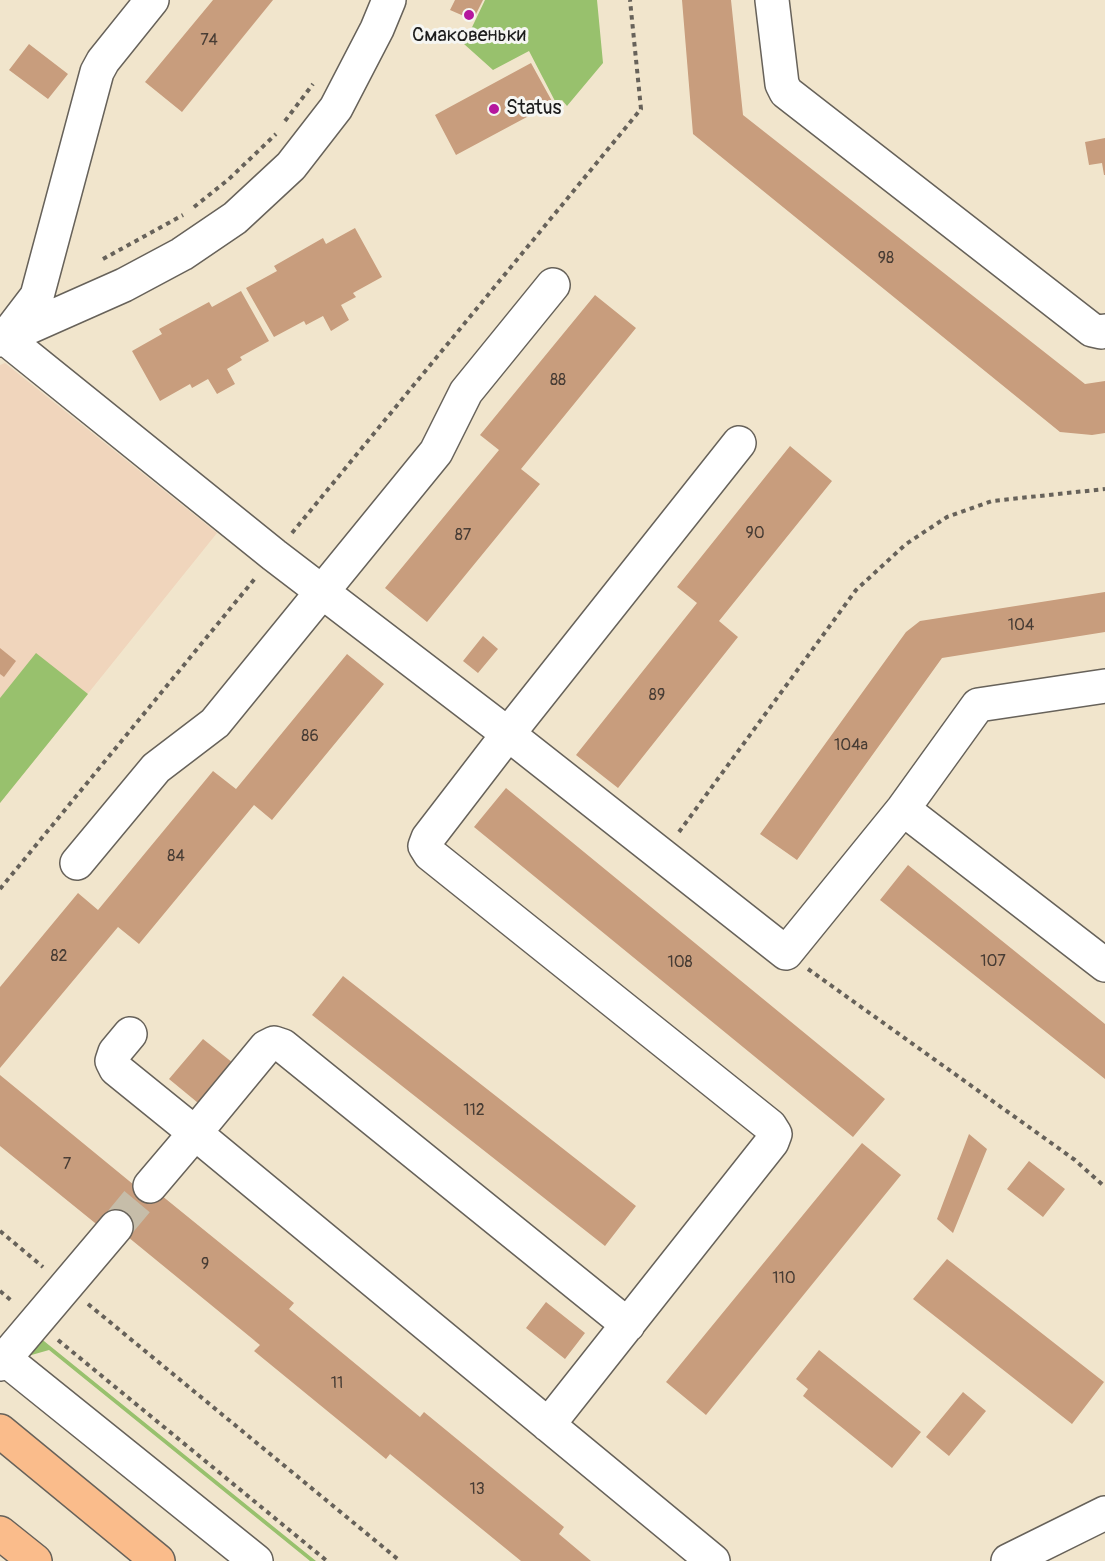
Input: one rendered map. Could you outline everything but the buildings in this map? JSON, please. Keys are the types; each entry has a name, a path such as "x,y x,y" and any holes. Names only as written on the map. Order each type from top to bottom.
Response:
{"main road":[{"path":"0,1431 159,1561"},
{"path":"0,1533 35,1561"}],"street":[{"path":"3,339 37,296 97,72 103,61 152,0"},
{"path":"3,339 124,285 182,254 235,218 291,166 336,108 377,29 389,0"},
{"path":"772,0 782,84 786,92 1092,330 1105,331"},
{"path":"77,863 156,768 215,723 436,452 466,392 552,285"},
{"path":"3,339 274,555 508,734 786,953 903,810 978,705 1105,686"},
{"path":"548,1425 772,1142 775,1134 770,1126 430,854 425,846 428,838 508,734 739,443"},
{"path":"903,810 1105,965"},
{"path":"130,1034 115,1052 112,1061 116,1069 713,1561"},
{"path":"150,1186 266,1047 274,1043 282,1046 628,1325"},
{"path":"116,1227 2,1359 256,1561"},
{"path":"1008,1561 1105,1513"}],"path":[{"path":"0,889 641,109 630,0"},
{"path":"100,261 186,213 210,195 276,134 315,81"},
{"path":"662,856 856,590 906,544 947,517 993,501 1105,489"},
{"path":"786,953 1075,1160 1105,1187"},
{"path":"0,1231 400,1561"},
{"path":"0,1291 327,1561"}],"shaded area":[{"path":"5,363 217,533 0,803 0,365"}],"green space":[{"path":"485,0 597,0 603,63 567,106 562,100 556,103 529,51 493,70 464,44"},
{"path":"36,653 88,694 0,803 0,698"},
{"path":"39,1337 316,1561 310,1561 49,1350 21,1358"}],"tunnel":[{"path":"116,1227 150,1186"}],"place":[{"name":"Смаковеньки","path":"469,15"},
{"name":"Status","path":"494,109"}]}
